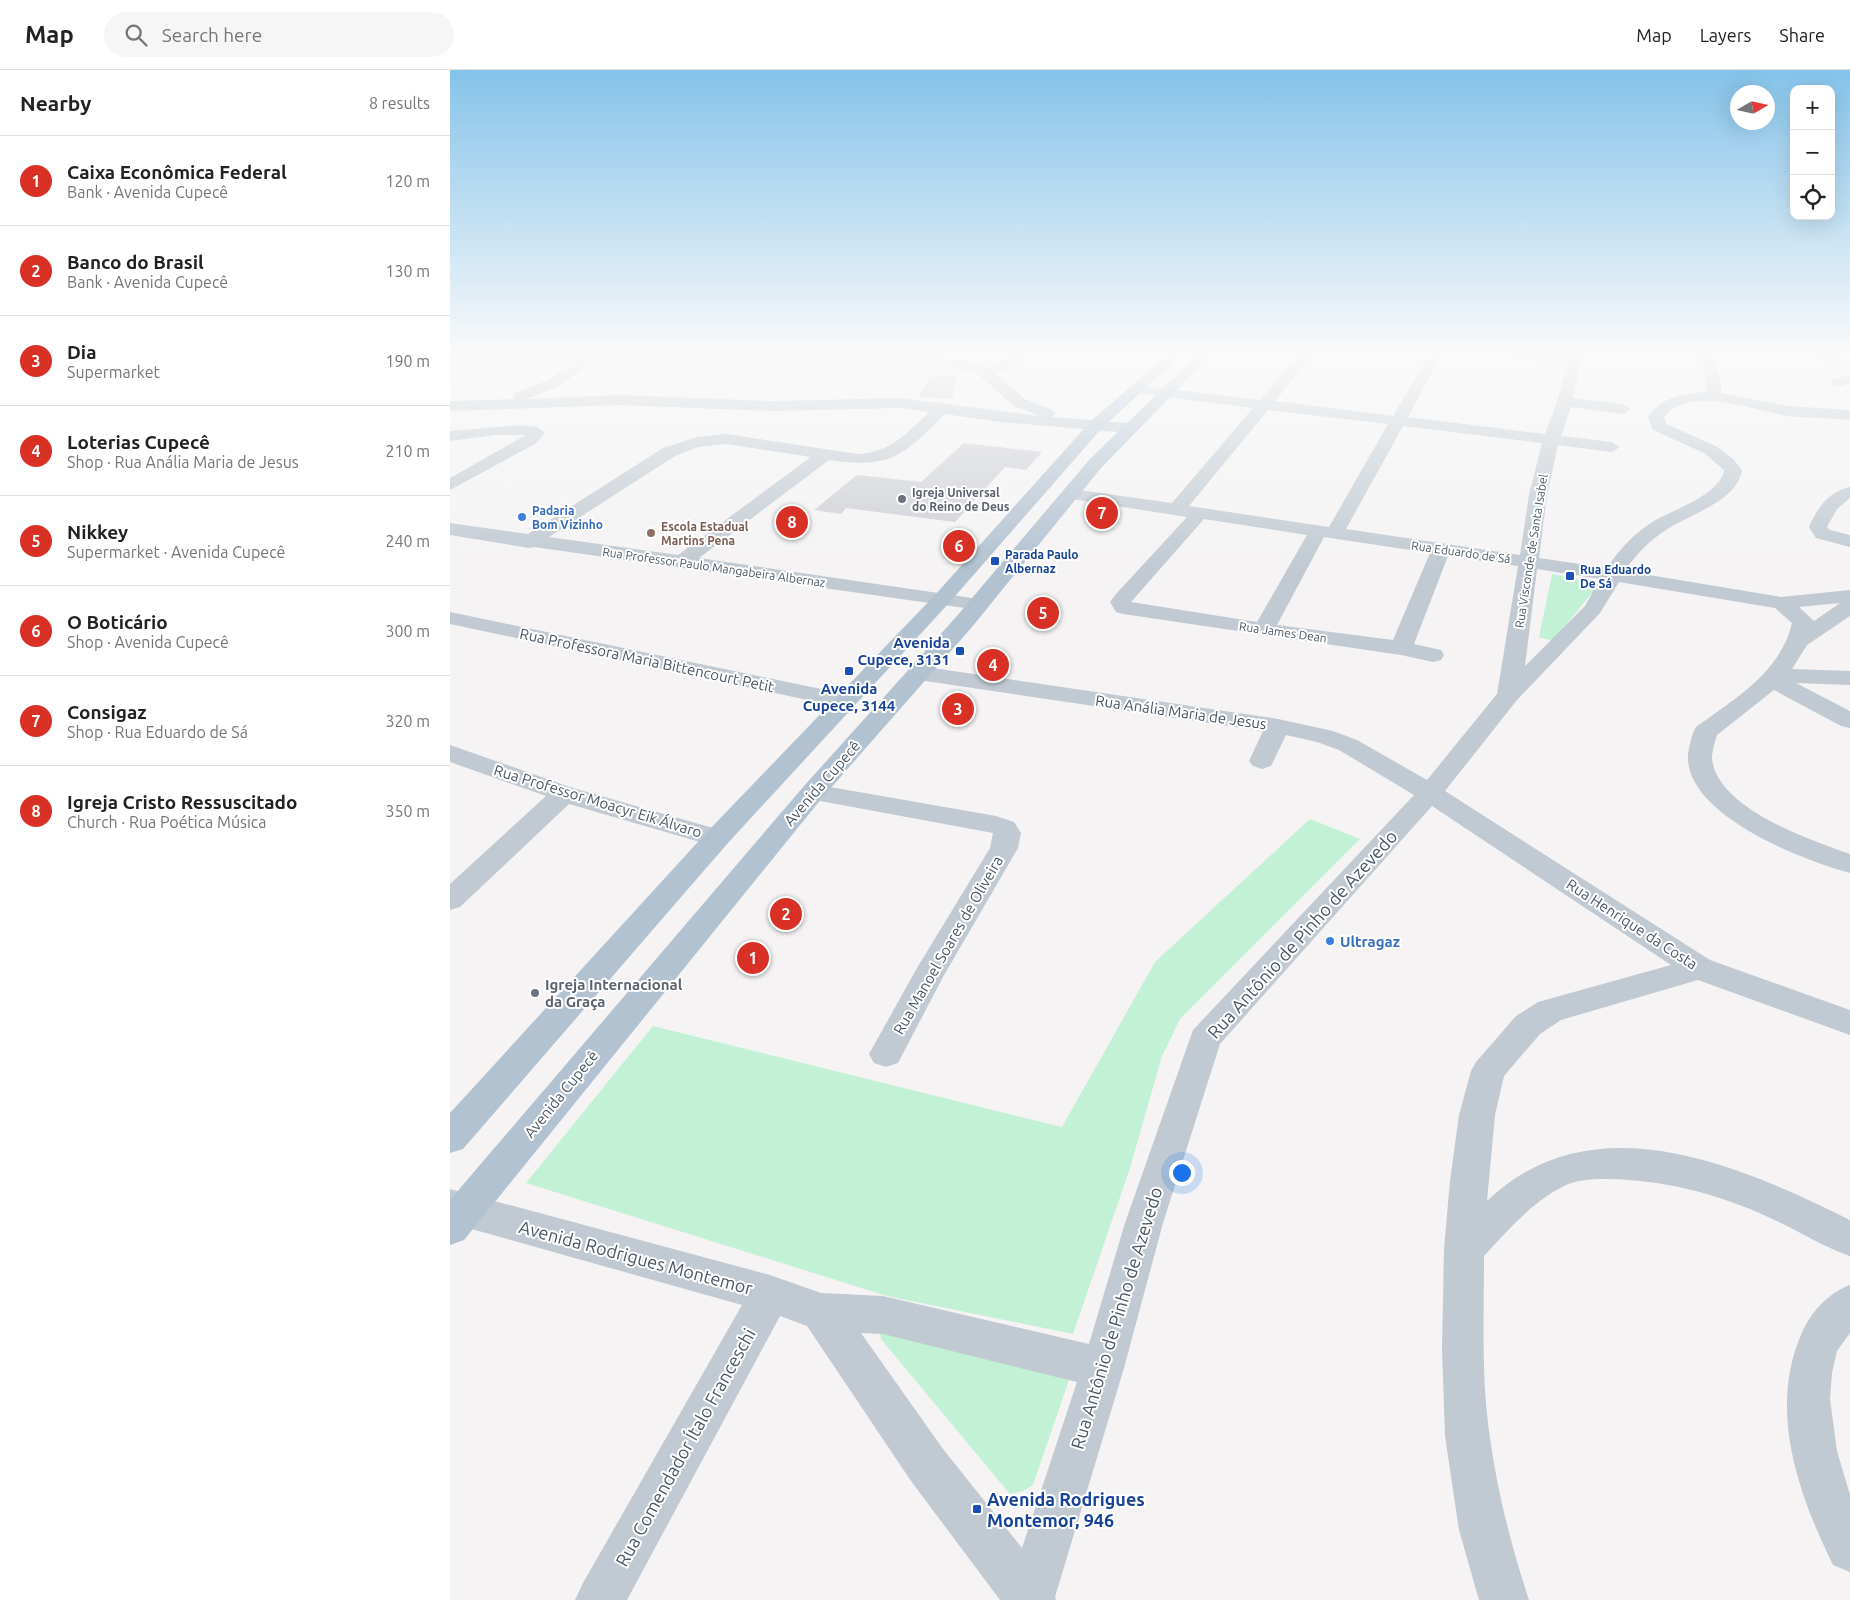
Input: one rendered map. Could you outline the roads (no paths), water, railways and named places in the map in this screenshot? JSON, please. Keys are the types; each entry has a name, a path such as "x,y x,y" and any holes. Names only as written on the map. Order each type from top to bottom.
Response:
{"main road":[{"path":"450,1138 717,838 942,598 1099,423"},
{"name":"Avenida Cupecê","path":"455,1215 813,792 979,604 1095,464 1134,423"}],"street":[{"path":"529,542 669,452 699,441 732,440 868,460 881,457 895,450 931,423"},
{"path":"1111,423 1129,428"},
{"path":"1177,509 1247,423"},
{"path":"1264,630 1397,423"},
{"path":"1418,423 1612,447"},
{"name":"Rua Visconde de Santa Isabel","path":"1509,695 1538,495 1551,440 1557,423"},
{"name":"Rua Antônio de Pinho de Azevedo","path":"1030,1599 1103,1368 1144,1223 1205,1039 1430,793 1509,695 1593,609 1625,556 1650,532 1721,491 1732,478 1731,467 1720,458 1697,444 1659,427 1656,423"},
{"path":"450,436 512,430 537,431 537,435 529,441 450,485"},
{"path":"682,562 826,454"},
{"path":"1850,492 1838,497 1825,512 1818,527 1823,534 1850,541"},
{"name":"Rua Eduardo de Sá","path":"1072,494 1615,575 1781,603 1850,596"},
{"name":"Rua James Dean","path":"1200,512 1123,598 1122,606 1132,611 1402,648 1433,655"},
{"name":"Rua Professor Paulo Mangabeira Albernaz","path":"450,529 529,542 979,604"},
{"path":"1402,648 1441,550"},
{"path":"1781,603 1803,622 1800,640"},
{"path":"1850,606 1800,640 1774,678 1705,732 1701,742 1702,770 1714,790 1731,806 1755,823 1793,844 1850,864"},
{"name":"Rua Professora Maria Bittencourt Petit","path":"450,618 845,701"},
{"name":"Rua Anália Maria de Jesus","path":"919,673 1278,726 1324,736 1348,745 1430,793"},
{"path":"1774,678 1850,678"},
{"path":"1774,678 1850,721"},
{"path":"1262,761 1278,726"},
{"name":"Rua Professor Moacyr Eik Álvaro","path":"450,753 564,794 717,838"},
{"name":"Rua Manoel Soares de Oliveira","path":"813,792 996,824 1006,829 1008,835 1004,848 928,976 886,1054"},
{"name":"Rua Henrique da Costa","path":"1430,793 1699,968 1850,1024"},
{"path":"450,900 564,794"},
{"path":"1504,1600 1483,1530 1467,1436 1463,1349 1464,1249 1469,1180 1478,1115 1488,1071 1528,1025 1550,1012 1699,968"},
{"path":"1464,1249 1527,1189 1551,1174 1584,1166 1606,1164 1655,1164 1695,1172 1753,1190 1850,1239"},
{"name":"Avenida Rodrigues Montemor","path":"455,1215 770,1294 821,1312 892,1317 1103,1368"},
{"name":"Rua Comendador Ítalo Franceschi","path":"600,1600 770,1294"},
{"path":"1850,1304 1824,1334 1816,1349 1808,1387 1812,1438 1822,1485 1839,1527 1850,1548"},
{"path":"821,1312 926,1465 1030,1599"}],"place":[{"name":"Igreja Universal do Reino de Deus","path":"902,499"},
{"name":"Consigaz","path":"1102,513"},
{"name":"Padaria Bom Vizinho","path":"522,517"},
{"name":"Igreja Cristo Ressuscitado","path":"792,522"},
{"name":"Escola Estadual Martins Pena","path":"651,533"},
{"name":"O Boticário","path":"959,546"},
{"name":"Parada Paulo Albernaz","path":"995,561"},
{"name":"Rua Eduardo De Sá","path":"1570,576"},
{"name":"Nikkey","path":"1043,613"},
{"name":"Avenida Cupece, 3131","path":"960,651"},
{"name":"Loterias Cupecê","path":"993,665"},
{"name":"Avenida Cupece, 3144","path":"849,671"},
{"name":"Dia","path":"958,709"},
{"name":"Banco do Brasil","path":"786,914"},
{"name":"Ultragaz","path":"1330,941"},
{"name":"Caixa Econômica Federal","path":"753,958"},
{"name":"Igreja Internacional da Graça","path":"535,993"},
{"name":"Avenida Rodrigues Montemor, 946","path":"977,1509"}]}
